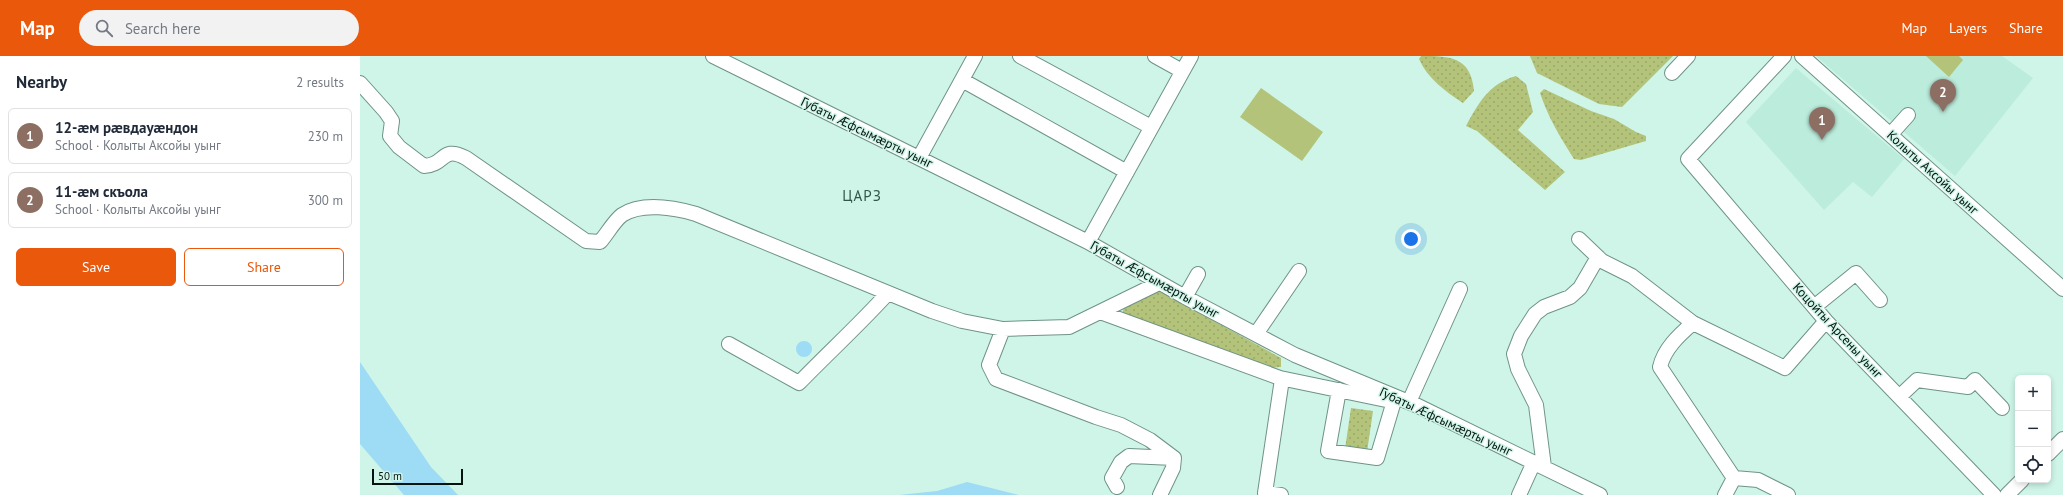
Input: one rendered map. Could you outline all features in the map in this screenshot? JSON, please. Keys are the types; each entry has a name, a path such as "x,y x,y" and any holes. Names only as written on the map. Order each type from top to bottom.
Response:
{"street":[{"name":"Губаты Æфсымæрты уынг","path":"713,56 1088,242 1159,283 1295,355 1414,404 1600,495"},
{"path":"919,158 975,56"},
{"path":"1020,56 1151,127"},
{"path":"1155,56 1182,70"},
{"path":"1088,242 1191,56"},
{"path":"1672,73 1688,56"},
{"name":"Коцойты Арсены уынг","path":"1784,56 1688,159 1826,321 1994,495"},
{"name":"Колыты Аксойы уынг","path":"1802,56 2063,289"},
{"path":"962,80 1127,172"},
{"path":"360,83 386,112 392,121 390,136 399,147 424,166 433,166 449,153 455,152 466,158 586,241 600,242 622,215 638,209 672,208 696,214 932,311 962,321 1003,329 1068,327 1159,283"},
{"path":"1891,134 1908,115"},
{"path":"1579,240 1598,257 1632,276 1693,323 1785,368 1826,321"},
{"path":"1519,495 1539,464 1536,405 1518,369 1514,354 1521,336 1535,314 1544,308 1570,297 1580,288 1598,257"},
{"path":"1256,334 1299,271"},
{"path":"1814,307 1856,273 1880,300"},
{"path":"1185,297 1198,274"},
{"path":"1100,312 1282,379 1414,404 1460,289"},
{"path":"729,344 798,384 824,357 856,328 888,293"},
{"path":"1693,323 1681,334 1662,356 1660,367 1734,478"},
{"path":"1003,329 989,365 996,379 1121,425 1150,440 1174,458"},
{"path":"1281,495 1265,493 1282,379"},
{"path":"1900,396 1917,380 1968,387 1976,380 2002,408"},
{"path":"1339,390 1328,451 1377,458 1394,401"},
{"path":"2051,451 2063,439"},
{"path":"1117,487 1112,478 1121,462 1129,456 1174,458"},
{"path":"1160,495 1174,468 1174,458"},
{"path":"1725,495 1734,478"},
{"path":"1734,478 1758,480 1788,495"},
{"path":"2007,495 2019,483"}],"shaded area":[{"path":"1816,56 2002,56 2033,78 1955,176"},
{"path":"1796,68 1904,159 1872,197 1853,182 1824,210 1746,122"}],"green space":[{"path":"1421,56 1450,58 1458,61 1469,71 1474,91 1463,103 1432,79 1419,59"},
{"path":"1530,56 1673,56 1622,107 1599,104 1537,73"},
{"path":"1926,56 1959,56 1963,60 1949,77"},
{"path":"1516,76 1526,84 1533,112 1518,130 1565,172 1545,190 1477,131 1466,126 1480,102 1492,89 1507,79"},
{"path":"1261,88 1323,132 1302,161 1240,117"},
{"path":"1544,89 1591,111 1614,119 1646,136 1646,141 1581,160 1574,159 1559,135 1547,110 1540,93"},
{"path":"1158,290 1281,358 1281,367 1264,368 1121,316 1124,308"},
{"path":"1351,408 1373,411 1367,452 1345,449"}],"water":[{"path":"801,341 807,341 812,346 810,355 807,357 801,357 796,352 796,346"},
{"path":"360,362 431,467 458,495 404,495 360,444"},
{"path":"967,482 1019,495 899,495 937,491"}],"place":[{"name":"11-æм скъола","path":"1943,112"},
{"name":"12-æм рӕвдауӕндон","path":"1822,140"}],"district":[{"name":"ЦАРЗ","path":"862,196"}]}
